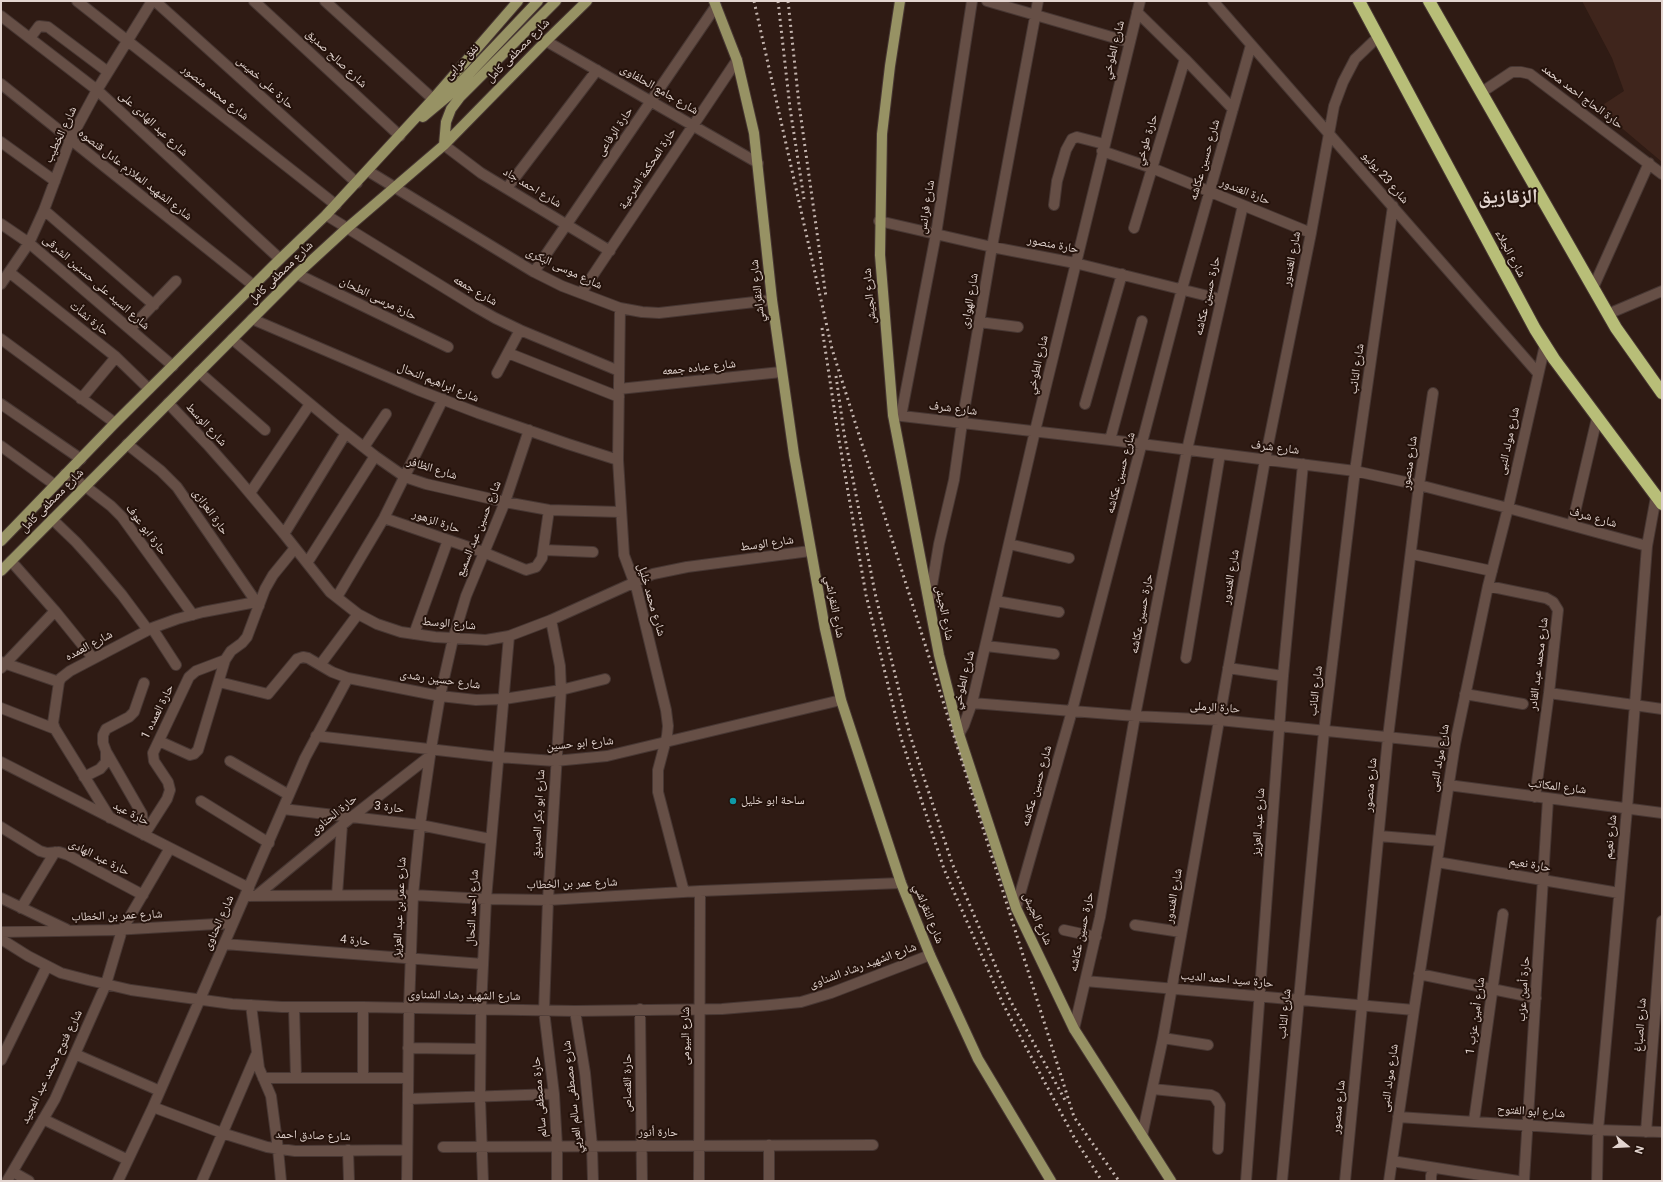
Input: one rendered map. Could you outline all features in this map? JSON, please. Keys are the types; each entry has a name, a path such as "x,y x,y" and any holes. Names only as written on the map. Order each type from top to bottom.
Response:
{"highway":[{"name":"شارع الجلاء","path":"1359,1 1545,345 1597,418 1659,500"},
{"path":"1431,2 1608,314 1652,381 1662,393"}],"main road":[{"name":"شارع مصطفى كامل","path":"2,538 253,285 357,184 518,1"},
{"name":"نفق عرابى","path":"400,136 447,97 538,1"},
{"name":"نفق عرابى","path":"444,144 446,122 451,109 460,97 556,1"},
{"name":"شارع مصطفى كامل","path":"1,571 297,274 346,229 444,144 587,1"},
{"name":"شارع الجيش","path":"900,1 882,134 879,221 880,255 897,416 938,654 959,734 1016,908 1074,1029 1171,1181"},
{"name":"شارع النقراشي","path":"715,3 737,60 754,133 781,372 810,551 825,629 841,700 901,882 930,955 978,1059 1051,1181"}],"street":[{"name":"شارع محمد منصور","path":"78,1 336,205"},
{"name":"شارع الخطيب","path":"1,284 29,243 44,210 70,140 97,90 152,1"},
{"name":"حارة على خميس","path":"155,1 357,184"},
{"name":"شارع صالح صديق","path":"254,1 400,136"},
{"path":"325,1 433,99"},
{"name":"شارع فرانس","path":"897,416 936,234 972,1"},
{"path":"988,1 1129,42"},
{"name":"شارع الهوارى","path":"929,606 940,544 954,480 962,423 992,247 1038,1"},
{"name":"شارع الطوخي","path":"959,734 972,703 1075,263 1140,1"},
{"name":"شارع 23 يوليو","path":"1213,1 1537,372"},
{"name":"حارة الرفاعى","path":"534,272 651,102 715,3"},
{"path":"1137,12 1233,109"},
{"name":"شارع عبد الهادى على","path":"1,16 97,90 280,259"},
{"path":"30,38 39,26 48,26 108,72"},
{"name":"شارع الغندور","path":"1142,1136 1163,1038 1265,460 1311,233 1328,132 1334,106 1343,82 1355,59 1378,37"},
{"name":"شارع جامع الحلفاوى","path":"546,41 758,163"},
{"name":"شارع حسين عكاشه","path":"1016,908 1072,711 1182,289 1251,45"},
{"name":"حارة طوخي","path":"1134,228 1185,59"},
{"name":"حارة المحكمة الشرعية","path":"582,293 737,60"},
{"path":"507,188 597,70"},
{"name":"حارة الحاج احمد محمد","path":"1482,92 1512,72 1530,74 1662,174"},
{"name":"شارع الشهيد الملازم عادل قنصوه","path":"1,84 253,285"},
{"name":"حارة الغندور","path":"1054,205 1057,181 1066,150 1072,139 1077,137 1311,233"},
{"path":"1,142 55,181"},
{"name":"شارع احمد جاد","path":"444,144 481,173 610,251"},
{"path":"1593,288 1649,163"},
{"name":"شارع موسى البكرى","path":"368,171 534,272 620,308 659,313 772,300"},
{"name":"حارة حسين عكاشه","path":"1074,1029 1096,937 1135,716 1187,450 1220,299 1243,205"},
{"name":"شارع النائب","path":"1282,1181 1324,731 1355,471 1393,206"},
{"path":"44,210 154,305"},
{"name":"شارع جمعه","path":"326,215 346,229 474,306 520,330 619,371"},
{"name":"حارة منصور","path":"879,221 992,247 1075,263 1220,299"},
{"name":"شارع السيد على حسنين الشرقى","path":"1,224 29,243 173,366"},
{"name":"حارة نشأت","path":"9,272 116,357 149,389"},
{"name":"حارة مرسى الطحان","path":"297,274 448,347"},
{"path":"1085,404 1122,274"},
{"path":"130,329 176,281"},
{"path":"1608,314 1662,291"},
{"name":"شارع محمد خليل","path":"620,308 618,460 624,554 634,582 666,710 668,726 658,770 658,792 684,892"},
{"name":"شارع ابراهيم النحال","path":"252,319 443,399 568,444 618,460"},
{"path":"1110,440 1142,321"},
{"path":"980,322 1018,327"},
{"path":"497,373 520,330"},
{"path":"1,339 115,423"},
{"name":"شارع الظافر","path":"232,339 346,433 405,477 426,484 505,502 549,510 621,512"},
{"name":"شارع مولد النبى","path":"1389,1181 1419,974 1455,744 1488,586 1508,508 1537,372 1545,345"},
{"path":"508,353 619,393"},
{"path":"81,399 116,357"},
{"path":"199,372 265,430"},
{"name":"شارع عباده جمعه","path":"619,393 781,372"},
{"name":"شارع منصور","path":"1345,1181 1388,737 1412,554 1419,485 1433,393"},
{"path":"337,597 384,518 443,399"},
{"path":"1,404 81,459"},
{"name":"شارع الوسط","path":"168,404 207,444 250,493 330,592 358,614 377,624 414,634 453,639 486,640 509,636 551,620 653,574 687,567 810,551"},
{"path":"250,493 310,404"},
{"path":"364,447 386,414"},
{"name":"شارع شرف","path":"897,416 1110,440 1355,471 1419,485 1647,546"},
{"path":"1572,525 1597,418"},
{"name":"شارع حسين عبد السميع","path":"453,639 466,596 505,502 529,430"},
{"path":"284,534 346,433"},
{"name":"حارة العزازى","path":"127,444 161,471 177,487 258,604"},
{"path":"1,446 55,485"},
{"path":"1186,658 1220,454"},
{"path":"307,563 375,456"},
{"name":"شارع عبد العزيز","path":"1246,1181 1279,726 1303,464"},
{"name":"حارة ابو عوف","path":"65,474 85,486 111,506 122,517 192,615"},
{"name":"شارع نعيم","path":"1597,1181 1598,1130 1627,809 1647,546 1659,500"},
{"name":"حارة الزهور","path":"384,518 483,552 526,570 536,567 542,558 549,510"},
{"path":"52,519 94,562 150,629 176,665"},
{"path":"414,634 448,540"},
{"path":"1009,544 1069,558"},
{"path":"159,741 190,755 198,750 226,660 231,651 242,643 247,636 265,589 273,575 295,548"},
{"path":"544,550 593,552"},
{"path":"1412,554 1492,570"},
{"path":"11,561 55,611 93,658"},
{"name":"شارع محمد عبد القادر","path":"1488,586 1546,598 1553,602 1558,610 1535,797"},
{"path":"996,601 1059,612"},
{"name":"شارع العمده","path":"59,682 64,675 70,671 150,629 192,615 258,604"},
{"path":"55,611 2,664 59,682 53,723 55,729 110,818"},
{"path":"320,665 358,614"},
{"name":"شارع ابو بكر الصديق","path":"544,1011 555,761 561,690 560,666 551,620"},
{"name":"شارع احمد النحال","path":"483,1181 480,1049 486,899 490,839 509,636"},
{"name":"شارع عمر بن عبد العزيز","path":"408,1181 408,1048 413,895 420,825 430,752 440,696 453,639"},
{"path":"986,646 1054,654"},
{"name":"شارع حسين رشدى","path":"219,682 268,694 297,659 303,657 308,658 341,676 348,678 440,696 476,700 504,699 561,690 605,679"},
{"name":"حارة العمده 1","path":"144,835 167,799 170,790 168,782 154,761 153,753 190,677 196,671 226,660"},
{"path":"1228,668 1283,676"},
{"name":"شارع الحناوى","path":"118,1181 160,1091 289,795 316,736 348,678"},
{"path":"144,683 134,712 129,717 106,729 103,736 103,743 106,751 139,808 144,820 144,835"},
{"path":"1549,693 1662,709"},
{"path":"1465,694 1523,704"},
{"name":"شارع ابو حسين","path":"316,736 430,752 555,761 606,756 841,700"},
{"name":"حارة الرملى","path":"972,703 1135,716 1219,720 1455,744"},
{"path":"1,708 55,729"},
{"path":"84,777 100,769 106,762 106,751"},
{"name":"حارة الحناوى","path":"256,896 430,752"},
{"path":"230,761 289,795"},
{"name":"حارة عيد","path":"1,762 170,848 247,892"},
{"name":"شارع المكاتب","path":"1448,785 1662,813"},
{"name":"حارة أمين عزب","path":"1524,1181 1548,799"},
{"path":"201,801 268,843"},
{"name":"حارة 3","path":"283,809 420,825 490,839"},
{"path":"337,895 342,825"},
{"name":"حارة عبد الهادى","path":"1,827 40,851 68,855 143,895"},
{"path":"1379,836 1440,841"},
{"name":"شارع فتوح محمد عبد المجيد","path":"10,1177 55,1099 106,984 122,930 170,848"},
{"path":"21,908 55,852"},
{"name":"حارة نعيم","path":"1437,862 1619,893"},
{"name":"شارع عمر بن الخطاب","path":"247,892 256,896 413,895 486,899 548,900 700,891 901,882"},
{"name":"شارع البيومى","path":"699,1181 700,891"},
{"path":"1,898 69,931"},
{"name":"شارع أمين عزب 1","path":"1474,1121 1503,914"},
{"name":"شارع الصباغ","path":"1646,1132 1662,921"},
{"name":"شارع عمر بن الخطاب","path":"1,932 122,930 233,923"},
{"path":"1135,925 1181,932"},
{"path":"1064,930 1096,937"},
{"name":"شارع الشهيد رشاد الشناوى","path":"1,939 28,956 61,972 131,990 251,1005 294,1007 544,1011 722,1009 801,1002 831,994 930,955"},
{"name":"حارة 4","path":"224,944 483,964"},
{"path":"1,1060 47,966"},
{"path":"1419,974 1536,998"},
{"name":"حارة سيد احمد الديب","path":"1085,981 1414,1010"},
{"path":"251,1005 258,1068 271,1096 278,1149 280,1181"},
{"path":"294,1007 296,1078"},
{"path":"363,1007 364,1078"},
{"name":"حارة القصاص","path":"640,1009 642,1181"},
{"name":"حارة مصطفى سالم","path":"544,1011 554,1094 558,1146 557,1181"},
{"name":"شارع مصطفى سالم العربي","path":"575,1011 585,1073 592,1146 593,1181"},
{"path":"1163,1038 1208,1045"},
{"path":"408,1048 480,1049"},
{"path":"75,1054 160,1091"},
{"path":"202,1181 256,1055"},
{"path":"263,1078 408,1078"},
{"path":"1153,1089 1211,1095 1215,1097 1220,1105 1218,1149"},
{"path":"408,1099 480,1098 554,1094"},
{"name":"شارع صادق احمد","path":"153,1106 222,1133 278,1149 295,1151 407,1150"},
{"name":"شارع ابو الفتوح","path":"1398,1117 1598,1130 1662,1132"},
{"path":"43,1119 128,1160"},
{"path":"769,1145 769,1181"},
{"name":"حارة أنور","path":"443,1147 873,1145"},
{"path":"348,1150 349,1181"},
{"path":"1392,1161 1518,1181"},
{"path":"1432,1181 1431,1176 1433,1168"},
{"path":"10,1177 29,1181"}],"shaded area":[{"path":"1582,1 1662,1 1662,162 1598,108 1624,91 1612,58"}],"railway":[{"path":"754,1 832,349 1074,1117 1119,1181"},
{"path":"778,1 790,108 804,199"},
{"path":"788,1 799,104 826,297"},
{"path":"822,328 838,434 866,595 901,738 944,869 1003,1004 1075,1139 1102,1181"},
{"path":"836,376 844,433 875,593 910,735 952,863 1010,1000 1065,1100"}],"place":[{"name":"ساحة ابو خليل","path":"733,801"}],"district":[{"name":"الزقازيق","path":"1508,198"}]}
